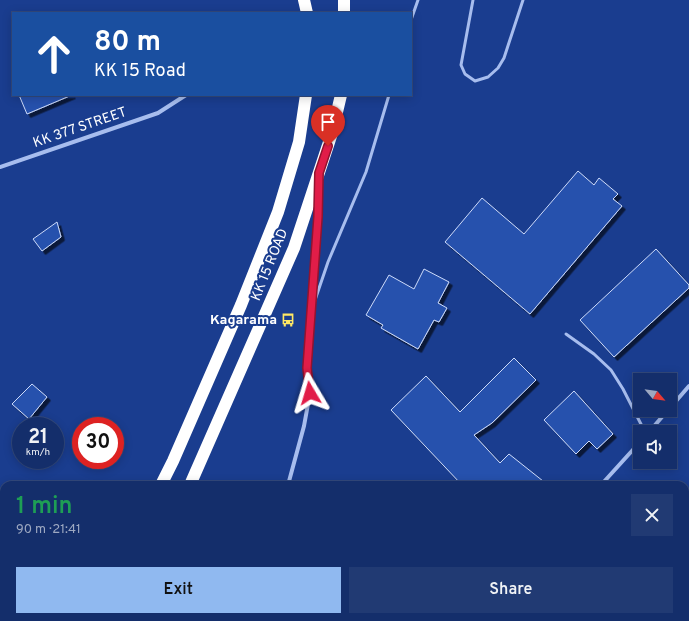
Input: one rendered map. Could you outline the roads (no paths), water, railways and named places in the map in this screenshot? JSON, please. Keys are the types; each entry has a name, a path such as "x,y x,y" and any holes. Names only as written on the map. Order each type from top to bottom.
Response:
{"highway":[{"path":"304,0 307,12"},
{"path":"344,0 344,12"},
{"name":"KK 15 ROAD","path":"163,481 241,305 278,212 299,142 306,96"},
{"name":"KK 15 ROAD","path":"192,481 294,248 332,133 341,96"}],"street":[{"name":"KK 377 STREET","path":"0,167 158,113 184,96"},
{"path":"289,481 304,426 310,393 307,368 318,217 319,173"},
{"path":"677,400 689,386"},
{"path":"654,425 662,417"},
{"path":"605,481 633,450"}],"lane":[{"path":"412,17 418,0"},
{"path":"473,0 461,65 466,74 475,80 488,77 498,68 504,58 523,0"},
{"path":"312,308 328,262 366,172 389,96"},
{"path":"566,334 594,354 611,370 623,389 641,425"}],"place":[{"name":"Kagarama","path":"288,320"}]}
